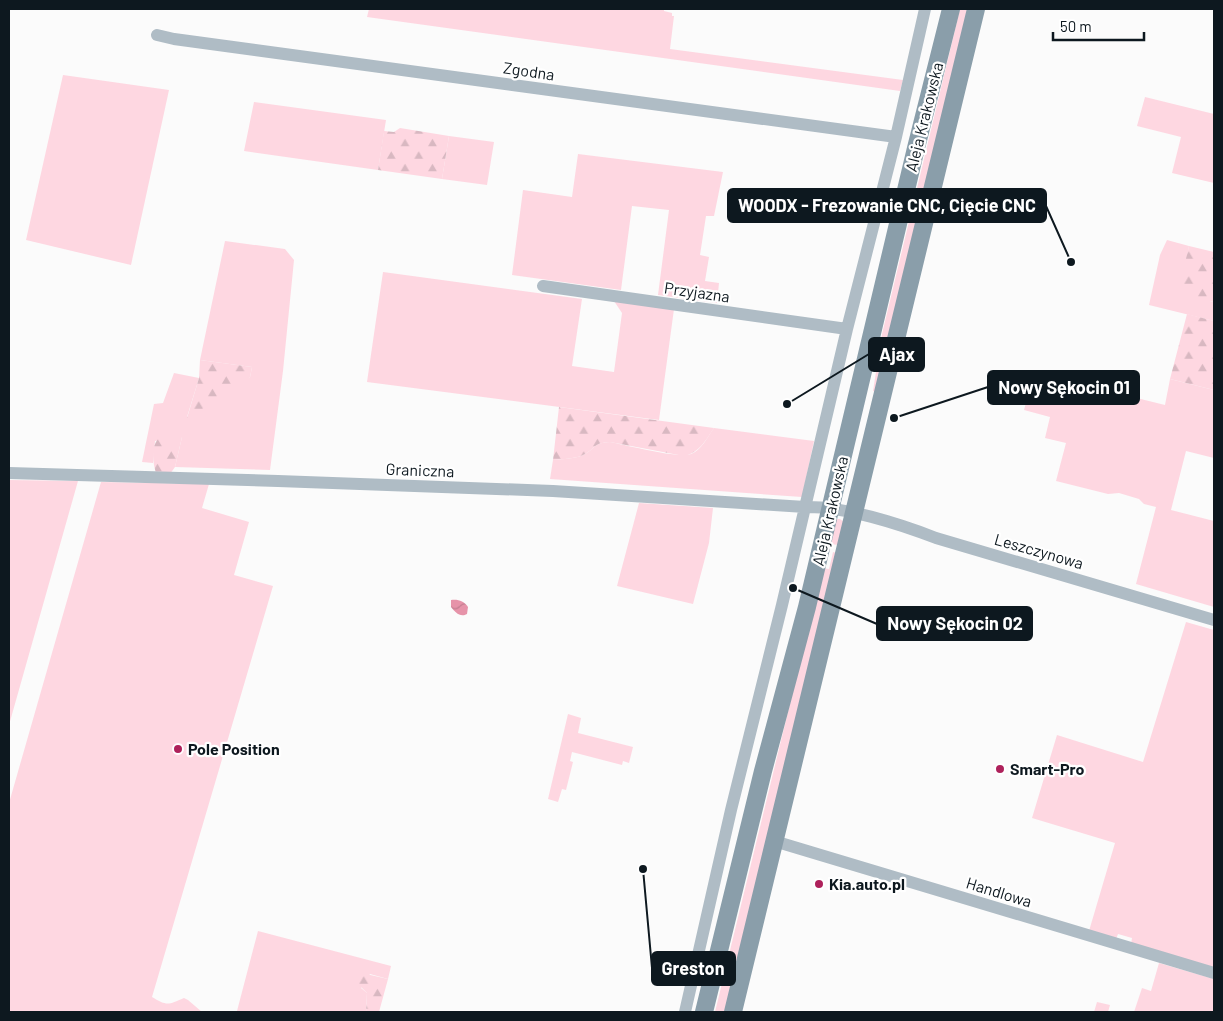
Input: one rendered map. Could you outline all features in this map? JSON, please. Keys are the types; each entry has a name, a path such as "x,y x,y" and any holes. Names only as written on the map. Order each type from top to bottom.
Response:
{"main road":[{"name":"Aleja Krakowska","path":"704,1012 756,798 807,607 951,9"},
{"name":"Aleja Krakowska","path":"732,1012 976,9"}],"street":[{"path":"685,1012 731,810 847,329 896,137 925,11"},
{"name":"Zgodna","path":"158,35 177,40 896,137"},
{"path":"882,191 905,196"},
{"name":"Przyjazna","path":"543,286 847,329"},
{"name":"Graniczna","path":"9,473 593,493 830,508"},
{"name":"Leszczynowa","path":"830,508 904,527 1214,620"},
{"name":"Handlowa","path":"774,841 1214,973"}],"green space":[{"path":"369,9 664,9 664,11 672,13 672,16 674,16 670,49 903,80 900,91 367,17"},
{"path":"960,9 969,9 875,392 873,391 882,334"},
{"path":"63,75 169,90 131,265 26,240"},
{"path":"1145,97 1214,114 1214,183 1172,173 1181,137 1137,126"},
{"path":"254,102 386,120 378,170 244,151"},
{"path":"400,128 449,136 442,179 378,170 384,131 394,132"},
{"path":"449,136 494,142 487,185 442,179"},
{"path":"578,154 723,172 714,216 706,216 700,255 709,257 705,281 719,283 717,303 658,295 669,210 632,206 621,290 512,275 523,190 572,197"},
{"path":"1167,240 1189,246 1186,263 1211,302 1214,302 1214,321 1149,305 1160,255"},
{"path":"225,241 285,249 294,260 283,371 270,470 175,467 182,437 155,441 153,463 142,462 154,404 163,403 174,373 199,378 187,417 250,377 252,367 200,360"},
{"path":"1189,246 1214,252 1214,302 1193,299 1182,291 1181,280"},
{"path":"383,272 582,299 572,366 614,372 622,313 614,301 674,309 659,420 367,382"},
{"path":"1187,314 1214,321 1214,390 1170,379"},
{"path":"200,360 252,367 250,377 243,385 187,418 199,378"},
{"path":"1170,379 1214,390 1214,458 1186,451 1171,510 1214,521 1214,607 1136,584 1156,507 1119,493 1108,494 1056,481 1066,443 1045,438 1050,417 1024,410 1031,385 1049,393 1074,393 1080,384 1165,405"},
{"path":"559,407 714,428 698,449 684,456 610,442 598,444 578,457 553,460"},
{"path":"714,428 814,441 802,497 550,479 553,460 581,456 601,443 610,442 664,453 685,455 698,450"},
{"path":"165,434 182,437 175,467 170,474 156,473 154,462 153,451 157,441"},
{"path":"9,480 78,481 9,725"},
{"path":"101,482 209,484 202,508 249,522 234,575 273,586 152,997 168,1004 184,998 202,1012 9,1012 9,803"},
{"path":"639,503 713,508 709,543 693,604 617,586"},
{"path":"837,519 844,522 838,545 831,544 827,561 825,561 835,521"},
{"path":"833,552 837,553 725,1012 715,1012 823,568 829,569"},
{"path":"1186,622 1214,630 1214,968 1131,944 1132,938 1118,934 1116,939 1089,931 1115,843 1032,818 1057,735 1143,762"},
{"path":"568,714 581,718 578,733 633,747 629,763 623,761 622,765 572,752 570,761 573,762 566,790 562,789 558,802 548,799"},
{"path":"258,931 391,966 388,979 370,974 361,988 367,993 366,1012 232,1012 237,1011"},
{"path":"1159,963 1214,979 1214,1012 1134,1012 1142,988 1151,991"},
{"path":"366,974 388,979 379,1012 366,1012 367,993 358,984 360,977"},
{"path":"1097,1002 1110,1005 1108,1012 1094,1012"}],"water":[{"path":"451,600 465,603 468,607 467,614 460,615 456,612 451,607"}],"place":[{"name":"WOODX - Frezowanie CNC, Cięcie CNC","path":"1071,262"},
{"name":"Ajax","path":"787,404"},
{"name":"Nowy Sękocin 01","path":"894,418"},
{"name":"Nowy Sękocin 02","path":"793,588"},
{"name":"Pole Position","path":"178,749"},
{"name":"Smart-Pro","path":"1000,769"},
{"name":"Greston","path":"643,869"},
{"name":"Kia.auto.pl","path":"819,884"}]}
